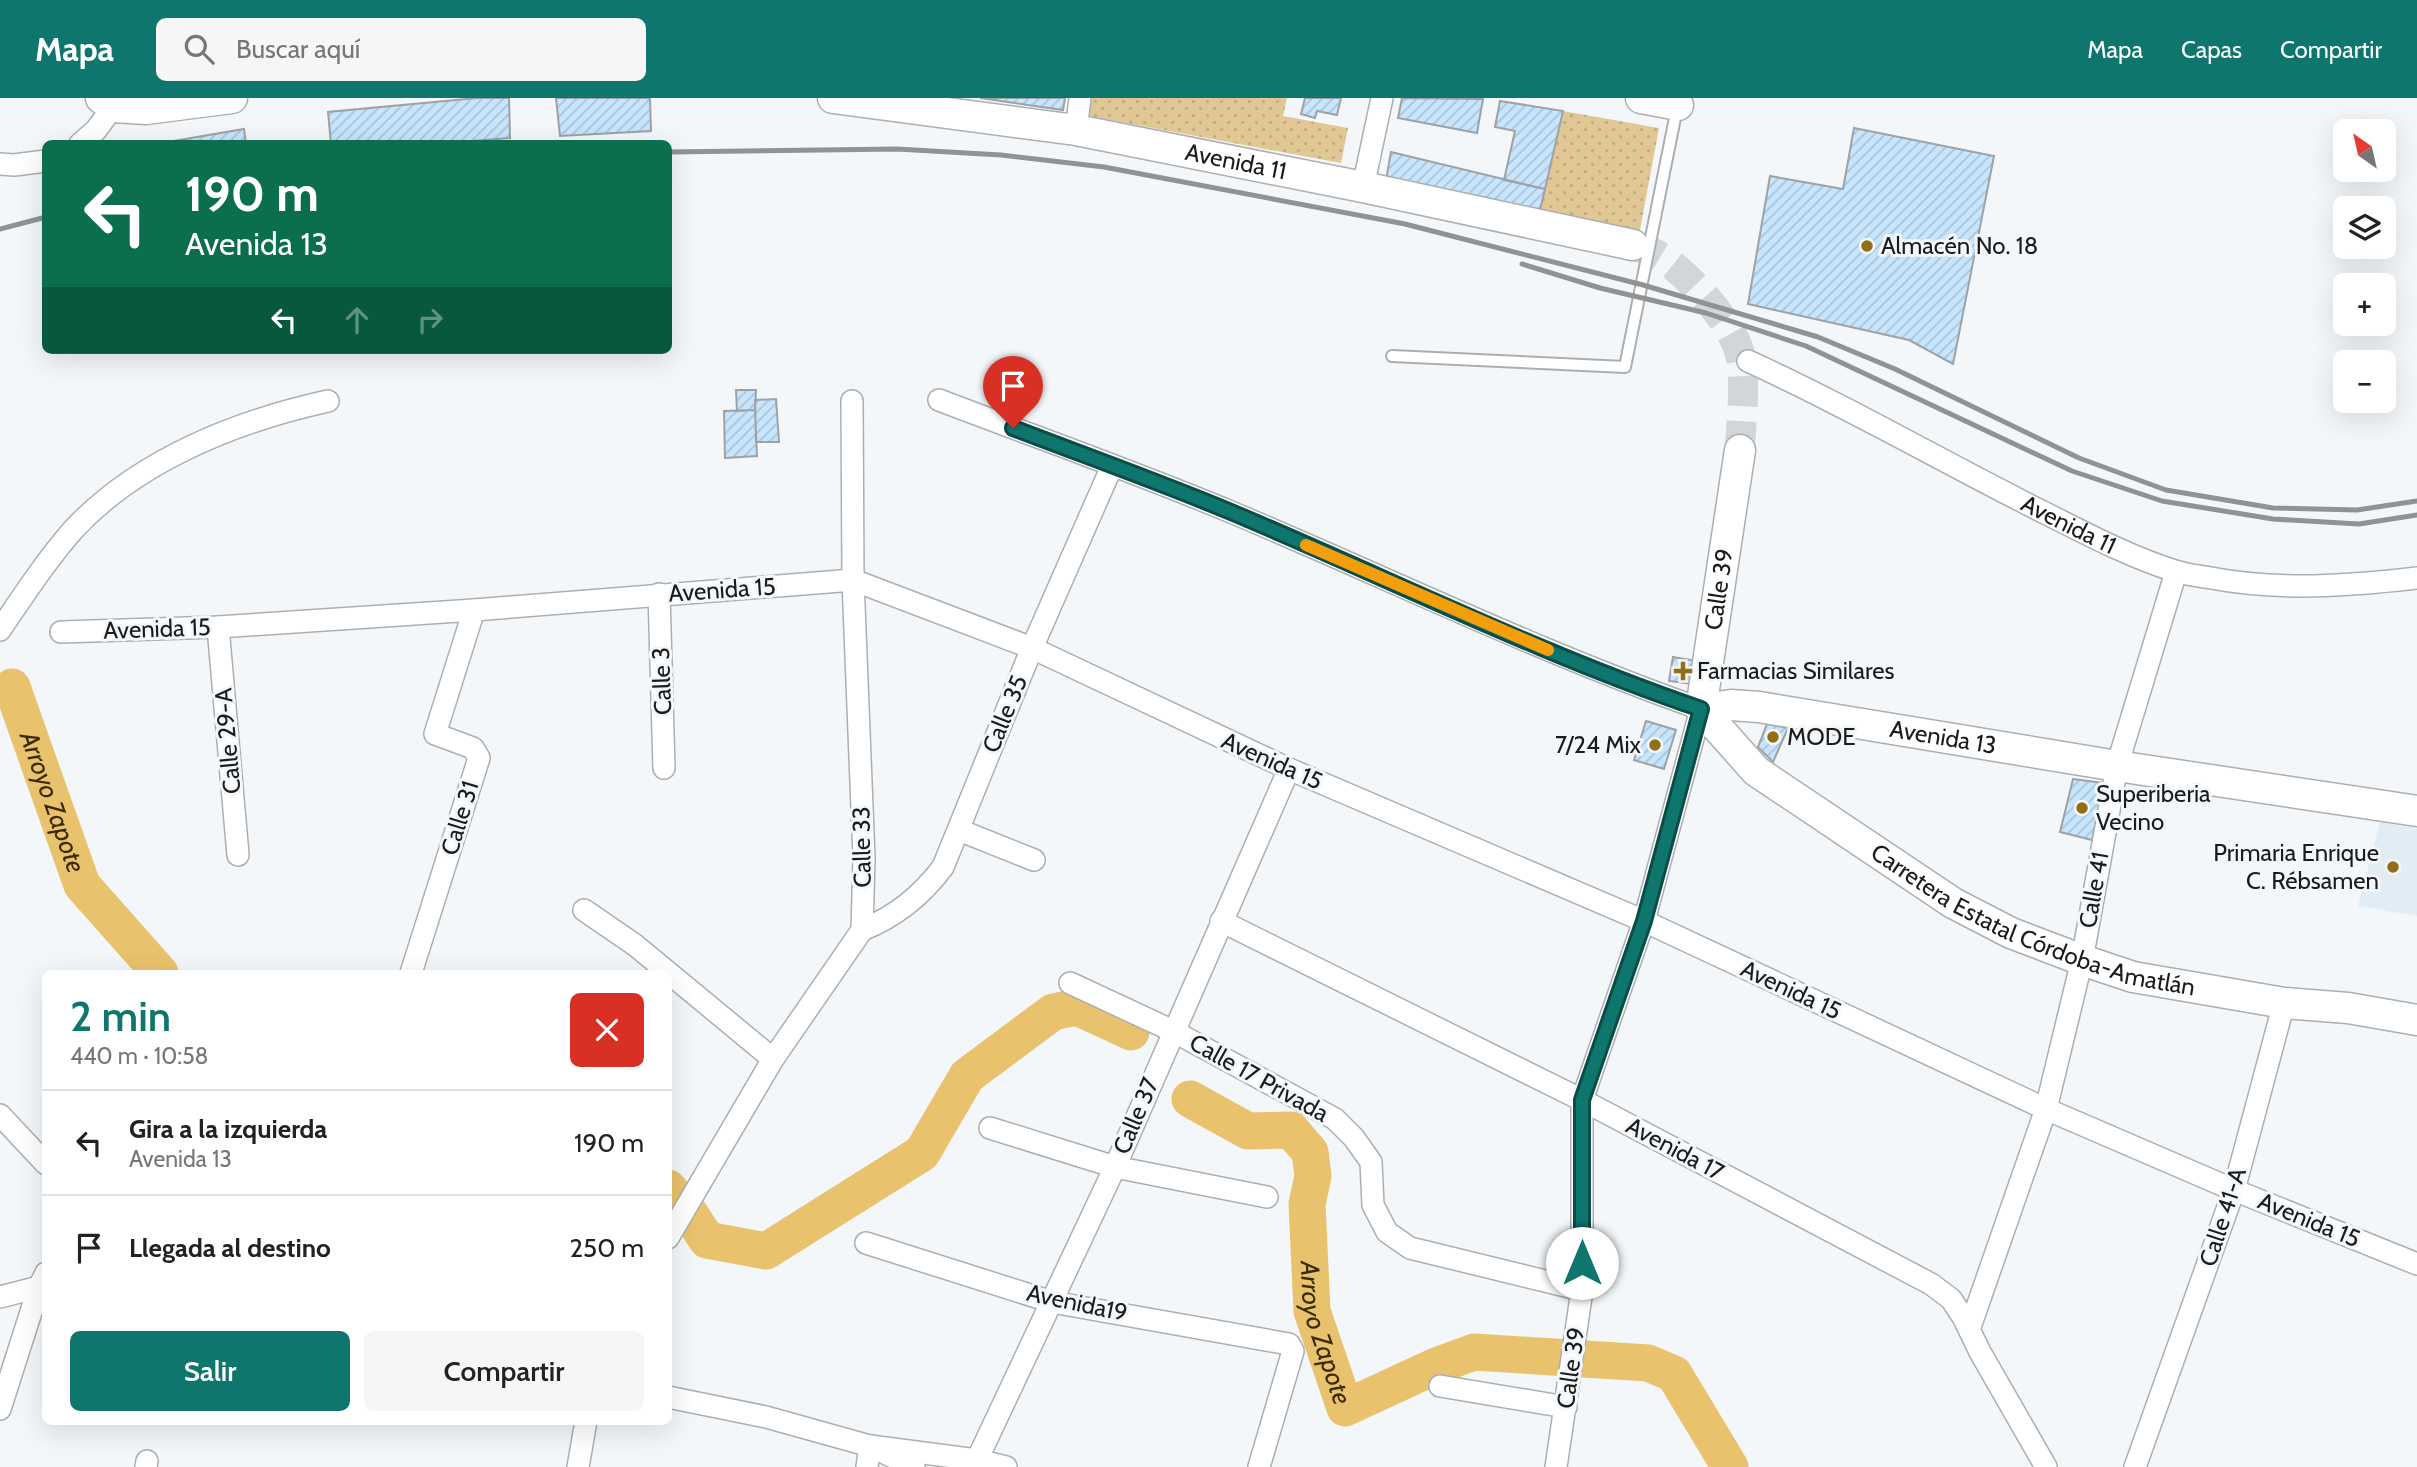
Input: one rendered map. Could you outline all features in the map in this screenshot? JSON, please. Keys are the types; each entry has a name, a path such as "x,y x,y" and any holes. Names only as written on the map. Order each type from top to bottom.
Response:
{"main road":[{"path":"107,103 164,108 232,98"},
{"name":"Avenida 11","path":"833,98 1076,130 1363,187 1633,245"},
{"path":"1641,98 1679,102"},
{"name":"Calle 39","path":"1701,709 1740,450"},
{"name":"Avenida 13","path":"1701,709 1731,705 1759,707 2117,766 2417,811"},
{"name":"Carretera Estatal Córdoba-Amatlán","path":"1701,709 1756,771 1953,903 2011,933 2133,977 2284,1003 2348,1008 2417,1020"}],"street":[{"path":"1076,130 1080,98"},
{"path":"1363,187 1382,98"},
{"path":"85,140 96,130 107,103"},
{"path":"0,164 42,162"},
{"name":"Avenida 11","path":"1748,361 1834,401 2107,544 2176,572 2244,585 2301,587 2417,578"},
{"name":"Avenida 13","path":"939,400 1231,512 1401,588 1632,685 1701,709"},
{"path":"0,630 74,530 118,490 194,446 281,411 328,401"},
{"name":"Calle 33","path":"852,401 853,580 864,858 862,930"},
{"name":"Calle 35","path":"862,930 885,921 930,884 943,867 1032,648 1112,466"},
{"name":"Calle 41","path":"1970,1327 2046,1109 2082,960 2117,766 2176,572"},
{"name":"Avenida 15","path":"61,632 218,627 853,580 1032,648 1289,769 1644,921 2046,1109 2234,1190 2417,1264"},
{"name":"Calle 3","path":"659,594 664,768"},
{"name":"Calle 31","path":"412,970 479,758 473,748 435,734 474,610"},
{"name":"Calle 29-A","path":"218,627 238,855"},
{"name":"Calle 39","path":"1556,1467 1582,1290 1582,1100 1644,921 1701,709"},
{"name":"Calle 37","path":"977,1460 1115,1167 1289,769"},
{"path":"959,830 1034,860"},
{"path":"584,910 635,945 665,970"},
{"name":"Avenida 17","path":"1221,921 1582,1100 1931,1284 1951,1300 1970,1327 1980,1352 2046,1467"},
{"path":"672,1232 773,1059 862,930"},
{"path":"672,976 773,1059"},
{"name":"Calle 17 Privada","path":"1070,984 1173,1031 1335,1119 1354,1138 1371,1162 1373,1205 1387,1232 1410,1248 1582,1290"},
{"name":"Calle 41-A","path":"2138,1466 2234,1190 2284,1003"},
{"path":"0,1115 42,1160"},
{"path":"990,1128 1115,1167 1267,1197"},
{"name":"Avenida19","path":"866,1243 1052,1302 1284,1343 1293,1351 1259,1467"},
{"path":"0,1297 42,1280"},
{"path":"0,1409 42,1280"},
{"path":"1440,1385 1566,1407"},
{"path":"672,1398 766,1417 868,1456 914,1467"},
{"path":"578,1467 585,1425"},
{"path":"868,1456 977,1460 1006,1467"}],"lane":[{"path":"1392,356 1625,367 1679,102"}],"shaded area":[{"path":"1091,98 1287,98 1283,116 1348,128 1341,163 1089,116"},
{"path":"1563,111 1659,128 1639,235 1539,214"},
{"name":"Primaria Enrique C. Rébsamen","path":"2380,822 2417,829 2417,916 2358,906"}],"building":[{"path":"477,98 509,98 510,138 331,140 328,112"},
{"path":"556,98 650,98 651,131 560,136"},
{"path":"980,98 1065,98 1063,110"},
{"path":"1305,98 1341,98 1337,115 1317,111 1315,118 1301,114"},
{"path":"1402,98 1483,99 1477,133 1398,118"},
{"path":"1500,101 1563,111 1545,189 1504,180 1515,131 1495,127"},
{"name":"Almacén No. 18","path":"1854,128 1994,156 1953,364 1909,340 1748,304 1770,176 1843,189"},
{"path":"244,129 245,140 179,140"},
{"path":"1391,152 1545,189 1539,214 1386,180"},
{"path":"736,390 756,390 755,410 737,411"},
{"path":"776,399 779,442 756,442 755,400"},
{"path":"755,410 757,456 725,458 724,411"},
{"name":"Farmacias Similares","path":"1673,657 1697,661 1692,684 1669,681"},
{"name":"7/24 Mix","path":"1646,721 1676,730 1664,769 1634,760"},
{"name":"MODE","path":"1767,724 1788,728 1773,762 1758,747"},
{"name":"Superiberia Vecino","path":"2073,779 2104,783 2092,840 2060,832"}],"waterway":[{"name":"Arroyo Zapote","path":"12,687 82,885 157,970"},
{"name":"Arroyo Zapote","path":"672,1192 707,1240 766,1251 922,1153 967,1076 1053,1012 1077,1007 1131,1032"},
{"name":"Arroyo Zapote","path":"1190,1099 1248,1131 1291,1130 1310,1152 1313,1176 1307,1204 1312,1311 1345,1408 1436,1366 1474,1352 1648,1363 1674,1374 1730,1467"}],"tunnel":[{"path":"1633,245 1659,256 1678,270 1714,307 1733,336 1739,350 1743,375 1740,450"}],"railway":[{"path":"672,152 897,149 1001,155 1104,167 1405,224 1643,285 1818,337 1895,369 2079,458 2166,490 2273,508 2357,510 2417,501"},
{"path":"0,229 42,218"},
{"path":"1522,264 1600,288 1706,313 1806,346 2072,471 2162,501 2273,519 2359,524 2417,515"}],"slow traffic":[{"path":"1306,545 1548,650"}],"place":[{"name":"Almacén No. 18","path":"1867,246"},
{"name":"Farmacias Similares","path":"1683,671"},
{"name":"MODE","path":"1773,737"},
{"name":"7/24 Mix","path":"1655,745"},
{"name":"Superiberia Vecino","path":"2082,808"},
{"name":"Primaria Enrique C. Rébsamen","path":"2393,867"}],"route":[{"path":"1013,428 1231,512 1413,593 1608,675 1701,709 1644,921 1582,1100 1582,1263"}]}
